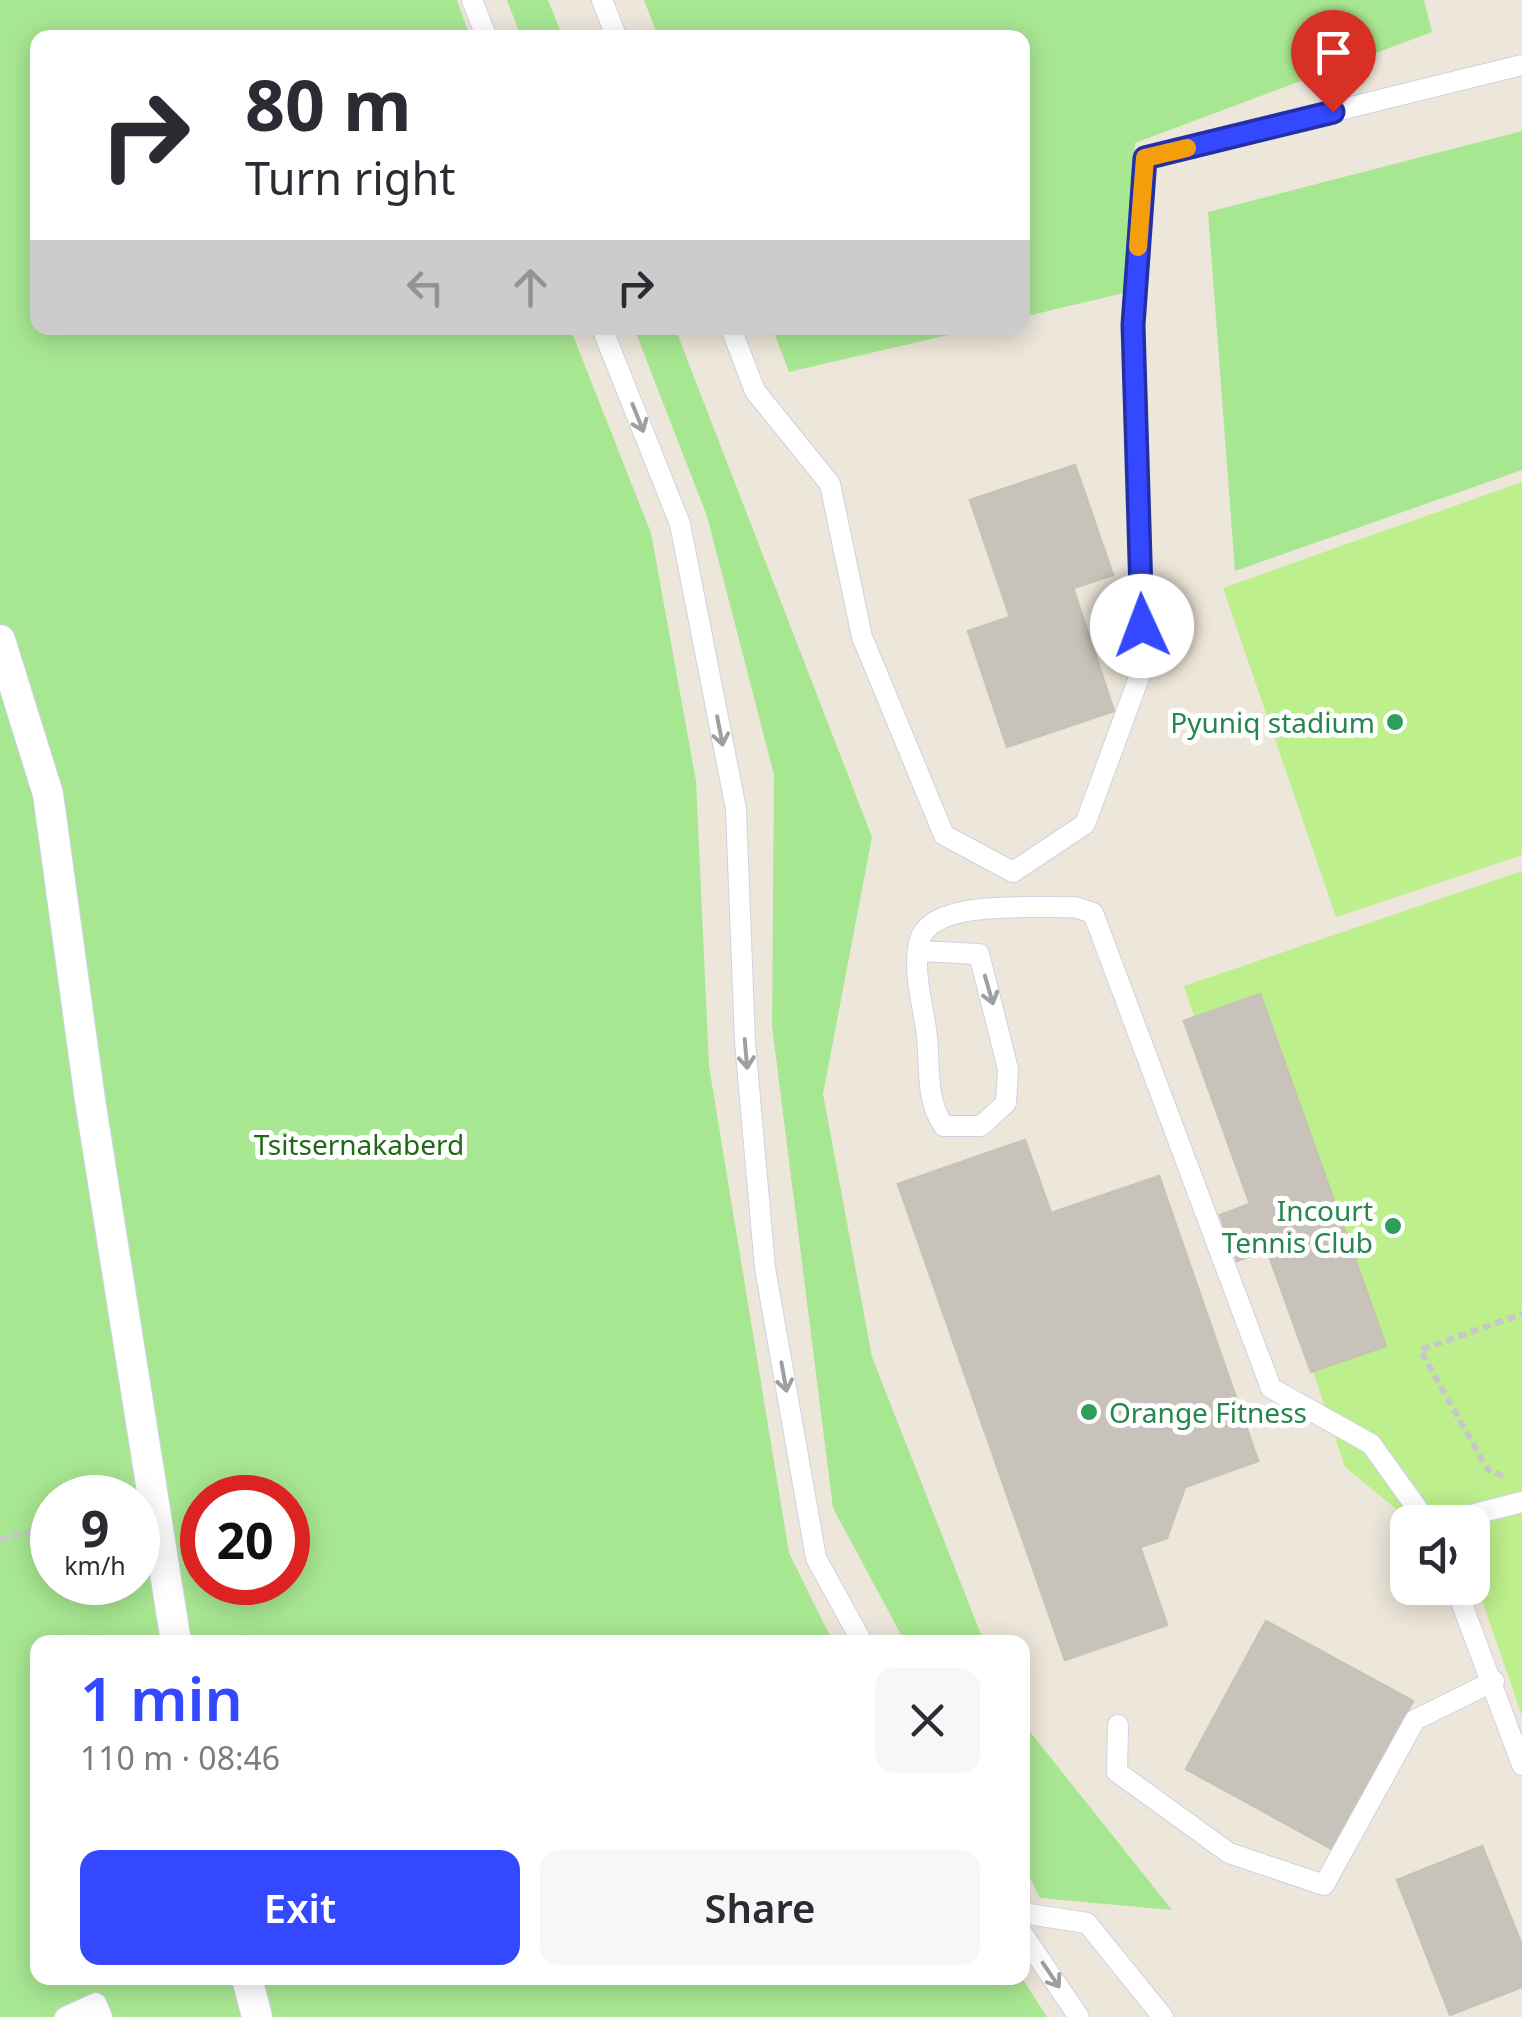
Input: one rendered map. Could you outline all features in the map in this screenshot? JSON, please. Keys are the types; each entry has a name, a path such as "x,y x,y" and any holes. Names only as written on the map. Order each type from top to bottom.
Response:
{"street":[{"path":"0,640 48,794 90,1100 175,1635"},
{"path":"249,1985 257,2017"}],"lane":[{"path":"472,0 484,30"},
{"path":"602,0 614,30"},
{"path":"734,335 756,391 830,484 862,636 944,836 1012,872 1085,824 1144,664 1133,325 1145,158 1522,65"},
{"path":"605,335 680,524 736,810 745,1042 765,1268 816,1558 858,1635"},
{"path":"918,951 978,954 1008,1070 1006,1104 981,1126 944,1126 932,1108 918,951 926,926 940,916 965,910 1075,907 1092,913 1271,1388 1371,1444 1416,1505"},
{"path":"1490,1510 1522,1502"},
{"path":"1463,1605 1522,1765"},
{"path":"1118,1725 1117,1772 1229,1853 1324,1885 1415,1720 1494,1681"},
{"path":"1030,1914 1086,1923 1163,2017"},
{"path":"1030,1944 1080,2017"},
{"path":"66,2017 96,2003 102,2017"}],"path":[{"path":"1488,1470 1420,1350 1522,1314"},
{"path":"0,1540 30,1531"}],"green space":[{"name":"Tsitsernakaberd","path":"0,0 457,0 468,30 30,30 30,335 573,335 651,533 696,781 709,1066 789,1553 830,1635 30,1635 30,1985 1026,1985 1047,2017 0,2017"},
{"path":"507,0 548,0 560,30 518,30"},
{"path":"644,0 1424,0 1432,32 1135,143 1128,292 1030,315 1030,30 655,30"},
{"path":"1522,131 1522,470 1235,571 1208,212"},
{"path":"637,335 678,335 872,837 823,1094 872,1357 981,1635 901,1635 833,1508 772,1026 774,775 707,516"},
{"path":"775,335 948,335 789,372"},
{"name":"Pyuniq stadium","path":"1522,482 1522,855 1336,917 1223,588"},
{"name":"Incourt Tennis Club","path":"1522,871 1522,1716 1484,1605 1490,1605 1490,1505 1391,1505 1345,1467 1184,986"},
{"path":"1030,1732 1172,1910 1040,1898 1030,1879"}],"building":[{"path":"1075,465 1113,575 1073,588 1114,711 1007,747 968,631 1010,617 970,500"},
{"path":"1260,994 1386,1346 1311,1372 1267,1250 1237,1261 1220,1215 1250,1204 1184,1021"},
{"path":"1025,1140 1051,1213 1159,1176 1258,1461 1185,1487 1167,1538 1140,1547 1167,1625 1065,1660 898,1184"},
{"path":"1266,1621 1413,1701 1332,1849 1186,1769"},
{"path":"1482,1846 1522,1945 1522,1987 1450,2015 1397,1880"}],"slow traffic":[{"path":"1138,247 1145,158 1187,148"}],"place":[{"name":"Pyuniq stadium","path":"1395,722"},
{"name":"Incourt Tennis Club","path":"1393,1226"},
{"name":"Orange Fitness","path":"1089,1412"}],"route":[{"path":"1142,626 1133,325 1145,158 1333,112"}]}
